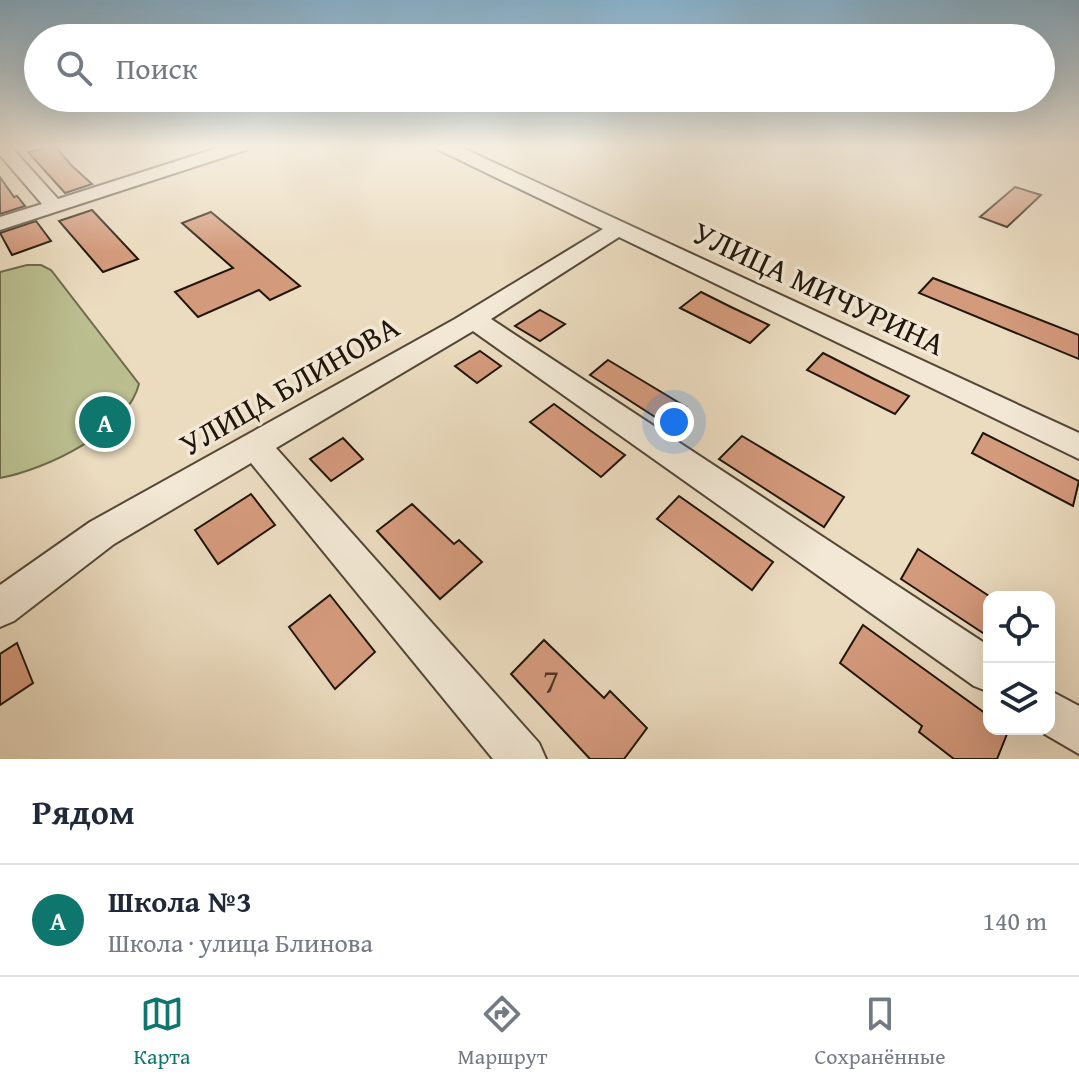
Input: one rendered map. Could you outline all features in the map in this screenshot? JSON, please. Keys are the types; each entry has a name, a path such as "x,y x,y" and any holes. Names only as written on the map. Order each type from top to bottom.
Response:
{"street":[{"path":"32,181 54,206"},
{"path":"0,224 126,181"},
{"name":"УЛИЦА МИЧУРИНА","path":"519,181 1079,447"},
{"name":"УЛИЦА БЛИНОВА","path":"0,608 102,533 473,319 618,229"},
{"path":"473,319 983,667"},
{"path":"255,446 523,759"},
{"path":"1055,716 1079,732"}],"green space":[{"path":"41,265 51,270 139,384 119,417 82,446 39,467 0,478 0,272"}],"building":[{"path":"0,181 3,181 25,206 0,214"},
{"path":"55,181 92,184 65,193"},
{"path":"1015,187 1041,195 1007,227 980,217"},
{"path":"92,210 138,259 103,272 59,221"},
{"path":"211,212 300,286 270,300 259,290 198,317 175,292 233,268 182,223"},
{"path":"36,221 51,241 12,255 0,233"},
{"path":"933,278 1079,335 1079,359 919,293"},
{"path":"701,292 769,325 750,343 680,308"},
{"path":"540,310 565,324 540,341 515,326"},
{"path":"480,351 501,366 477,383 455,366"},
{"path":"823,353 909,396 895,414 807,370"},
{"path":"608,360 686,407 666,424 590,375"},
{"path":"554,404 625,455 601,477 530,422"},
{"path":"983,433 1079,481 1073,506 972,453"},
{"path":"742,436 844,497 824,527 719,459"},
{"path":"343,438 363,459 331,481 310,459"},
{"path":"251,494 275,525 218,564 195,530"},
{"path":"679,496 773,562 752,590 657,519"},
{"path":"412,504 454,544 459,540 482,562 440,599 377,531"},
{"path":"918,549 983,592 983,633 901,579"},
{"path":"330,595 375,652 335,689 289,627"},
{"path":"863,625 983,712 983,735 1007,735 997,759 954,759 919,732 922,726 840,663"},
{"path":"544,640 604,698 610,691 647,728 624,759 590,759 511,674"},
{"path":"17,643 33,683 0,705 0,654"}],"place":[{"name":"Школа №3","path":"105,422"}]}
